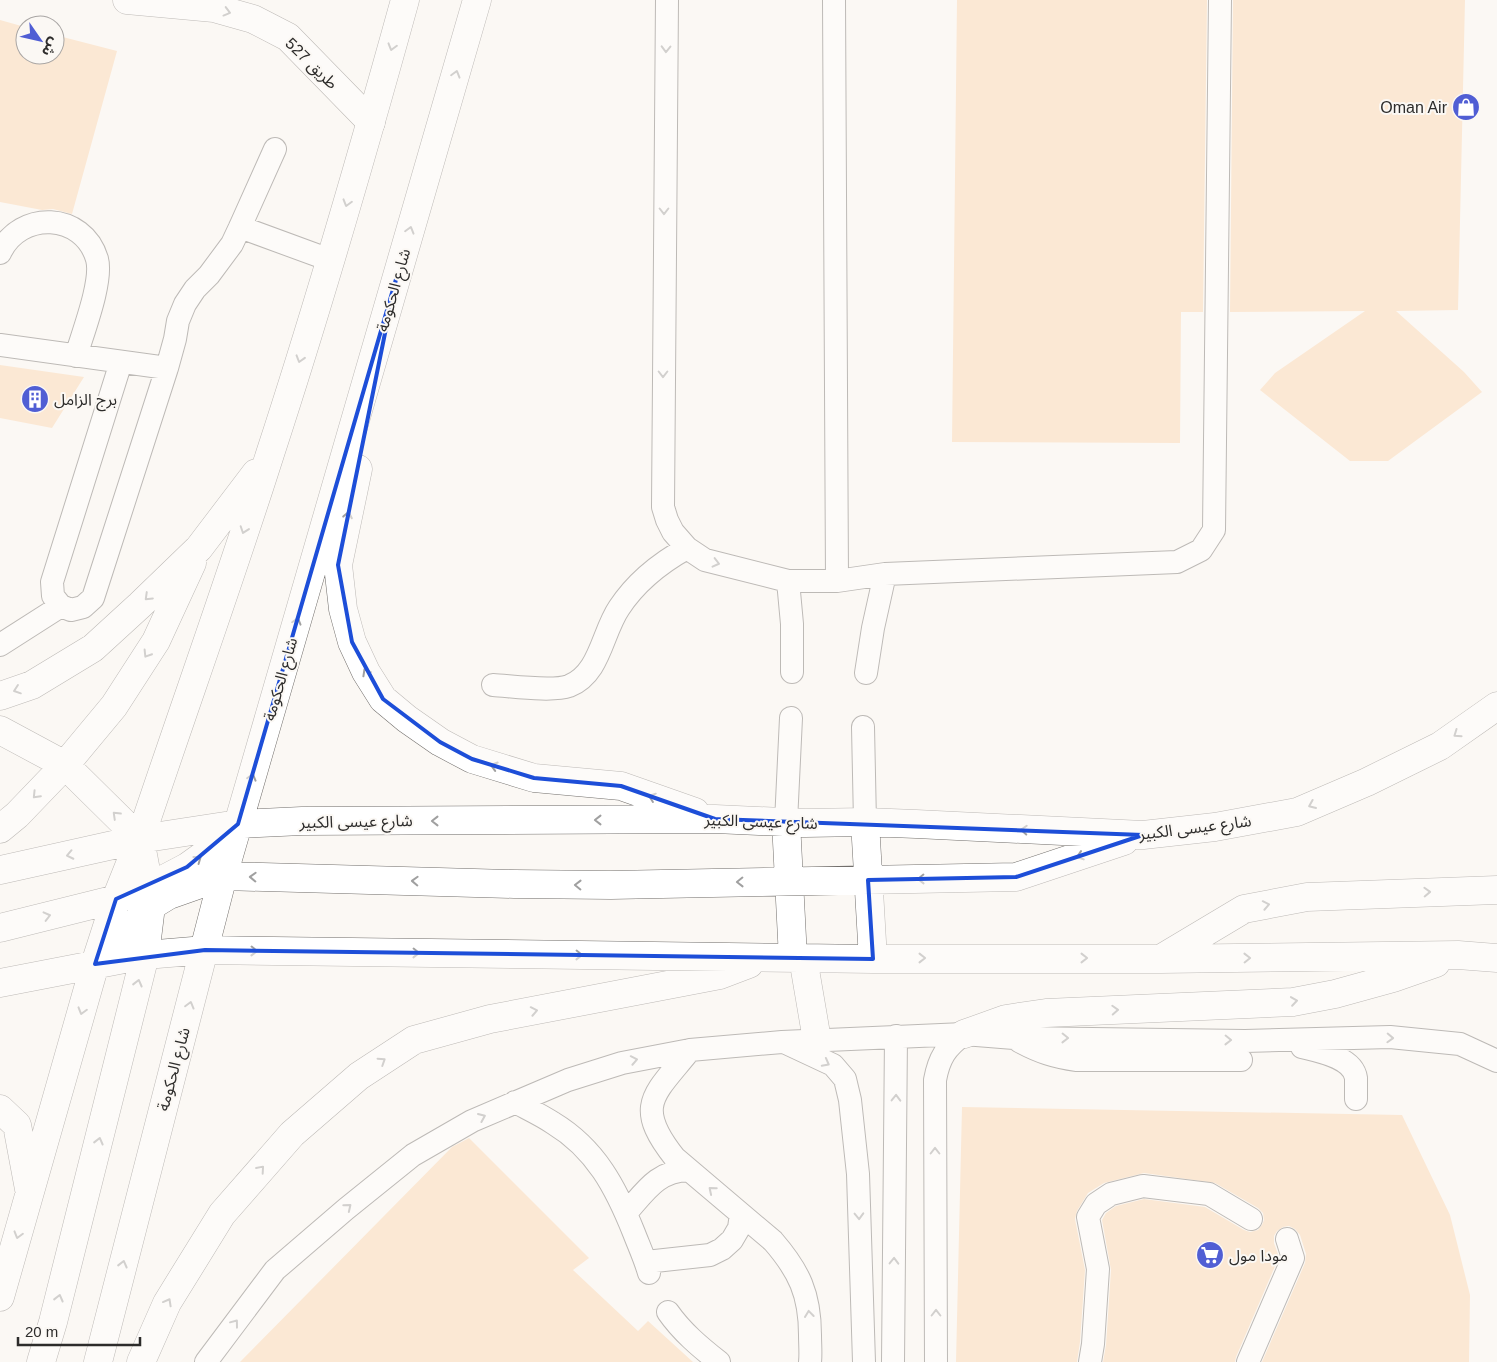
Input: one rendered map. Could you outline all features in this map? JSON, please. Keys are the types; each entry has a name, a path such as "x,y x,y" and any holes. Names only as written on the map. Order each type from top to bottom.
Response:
{"main road":[{"name":"طريق 527","path":"127,0 214,8 253,18 288,38 371,122"},
{"path":"0,1297 95,964 116,899 140,839 270,454 330,260 405,0"},
{"name":"شارع الحكومة","path":"98,1362 223,876 478,0"},
{"path":"396,279 338,566 345,617 352,642 366,672 384,699 407,719 440,742 472,759 534,778 621,786 715,819"},
{"path":"0,696 32,685 93,648 199,548 270,454"},
{"path":"0,829 17,816 64,765 114,706 156,641 199,548"},
{"name":"شارع عيسى الكبير","path":"0,870 140,839 238,824 302,821 715,819 786,822 865,822 1143,835 1215,827 1297,812 1367,782 1440,746 1497,706"},
{"path":"0,730 64,765 140,839 150,897 145,955 53,1322 41,1362"},
{"path":"786,822 789,881 798,958 816,1040"},
{"path":"865,822 873,959"},
{"path":"95,964 150,897 219,844 238,824"},
{"path":"0,928 116,899 169,895 223,876 611,885 1016,876 1143,835"},
{"path":"1161,959 1244,909 1307,897 1497,890"},
{"path":"0,983 145,955 205,950 873,959 1161,959 1458,955 1497,958"},
{"path":"964,1034 1006,1019 1046,1013 1293,1002 1335,994 1393,978 1458,955"},
{"path":"141,1362 167,1303 222,1214 292,1134 359,1076 414,1040 490,1019 720,975 763,958"},
{"path":"0,1109 17,1125 30,1195"}],"lane":[{"path":"667,0 663,507 667,520 674,532 687,548 705,560 788,580 837,581 885,574 1177,562 1201,550 1214,530 1220,0"},
{"path":"834,0 837,581"},
{"path":"121,362 52,582 53,596 61,606 71,610 83,607 93,598 167,368 178,321 185,304 195,289 222,259 240,227 275,149"},
{"path":"0,253 14,234 29,225 46,221 63,224 78,231 90,244 97,259 99,277 76,356"},
{"path":"240,227 330,260"},
{"path":"0,345 167,368"},
{"path":"492,685 557,689 580,680 590,670 618,610 633,589 669,558 687,548"},
{"path":"866,673 873,628 885,574"},
{"path":"788,580 792,624 792,672"},
{"path":"0,645 61,606"},
{"path":"786,822 791,718"},
{"path":"863,727 865,822"},
{"path":"936,1362 935,1080 938,1065 945,1052 953,1042 964,1034"},
{"path":"206,1362 275,1270 413,1155 472,1120 568,1080 622,1063 690,1050 782,1042 964,1034 1014,1038 1244,1041 1390,1037 1460,1044 1497,1061"},
{"path":"893,1362 896,1036"},
{"path":"1014,1038 1032,1048 1055,1057 1077,1060 1241,1060"},
{"path":"1277,1040 1332,1055 1346,1062 1356,1076 1356,1099"},
{"path":"782,1042 833,1066 844,1079 850,1100 858,1174 864,1362"},
{"path":"690,1050 657,1090 651,1105 652,1121 657,1133 674,1158 772,1241 786,1256 797,1274 805,1293 810,1314 810,1362"},
{"path":"516,1102 554,1123 596,1160 615,1189 647,1267 710,1255 722,1249 732,1240 739,1228 741,1214"},
{"path":"626,1213 658,1179 678,1170 688,1170"},
{"path":"1090,1362 1094,1344 1098,1269 1088,1216 1096,1204 1111,1194 1143,1186 1209,1194 1251,1219"},
{"path":"1248,1362 1293,1258 1287,1239"},
{"path":"668,1312 682,1330 719,1362"}],"highlighted area":[{"path":"396,279 338,565 352,642 383,699 440,742 472,759 534,778 621,786 715,819 1143,835 1016,877 868,880 873,959 205,950 95,964 116,899 187,867 238,824"}],"building":[{"path":"957,0 1207,0 1203,312 1181,312 1180,443 952,442"},
{"path":"1233,0 1465,0 1458,310 1396,311 1464,372 1482,392 1388,461 1350,461 1260,390 1275,373 1365,311 1230,312"},
{"path":"0,20 15,24 15,65 65,65 65,38 117,51 72,214 53,209 42,210 0,202"},
{"name":"برج الزامل","path":"0,365 84,377 52,428 0,418"},
{"name":"مودا مول","path":"962,1107 1402,1115 1450,1215 1470,1295 1469,1362 1262,1362 1305,1263 1306,1254 1300,1235 1289,1226 1277,1231 1274,1236 1274,1243 1279,1257 1235,1362 1103,1362 1106,1345 1111,1270 1102,1220 1106,1213 1116,1206 1144,1199 1205,1207 1250,1232 1258,1230 1264,1220 1263,1213 1258,1208 1215,1183 1144,1173 1104,1183 1088,1193 1077,1211 1075,1219 1085,1270 1077,1362 956,1362"},
{"path":"469,1138 589,1258 573,1270 638,1331 648,1321 693,1362 240,1362 452,1147"}],"place":[{"name":"Oman Air","path":"1466,107"},
{"name":"برج الزامل","path":"35,399"},
{"name":"مودا مول","path":"1210,1255"}]}
